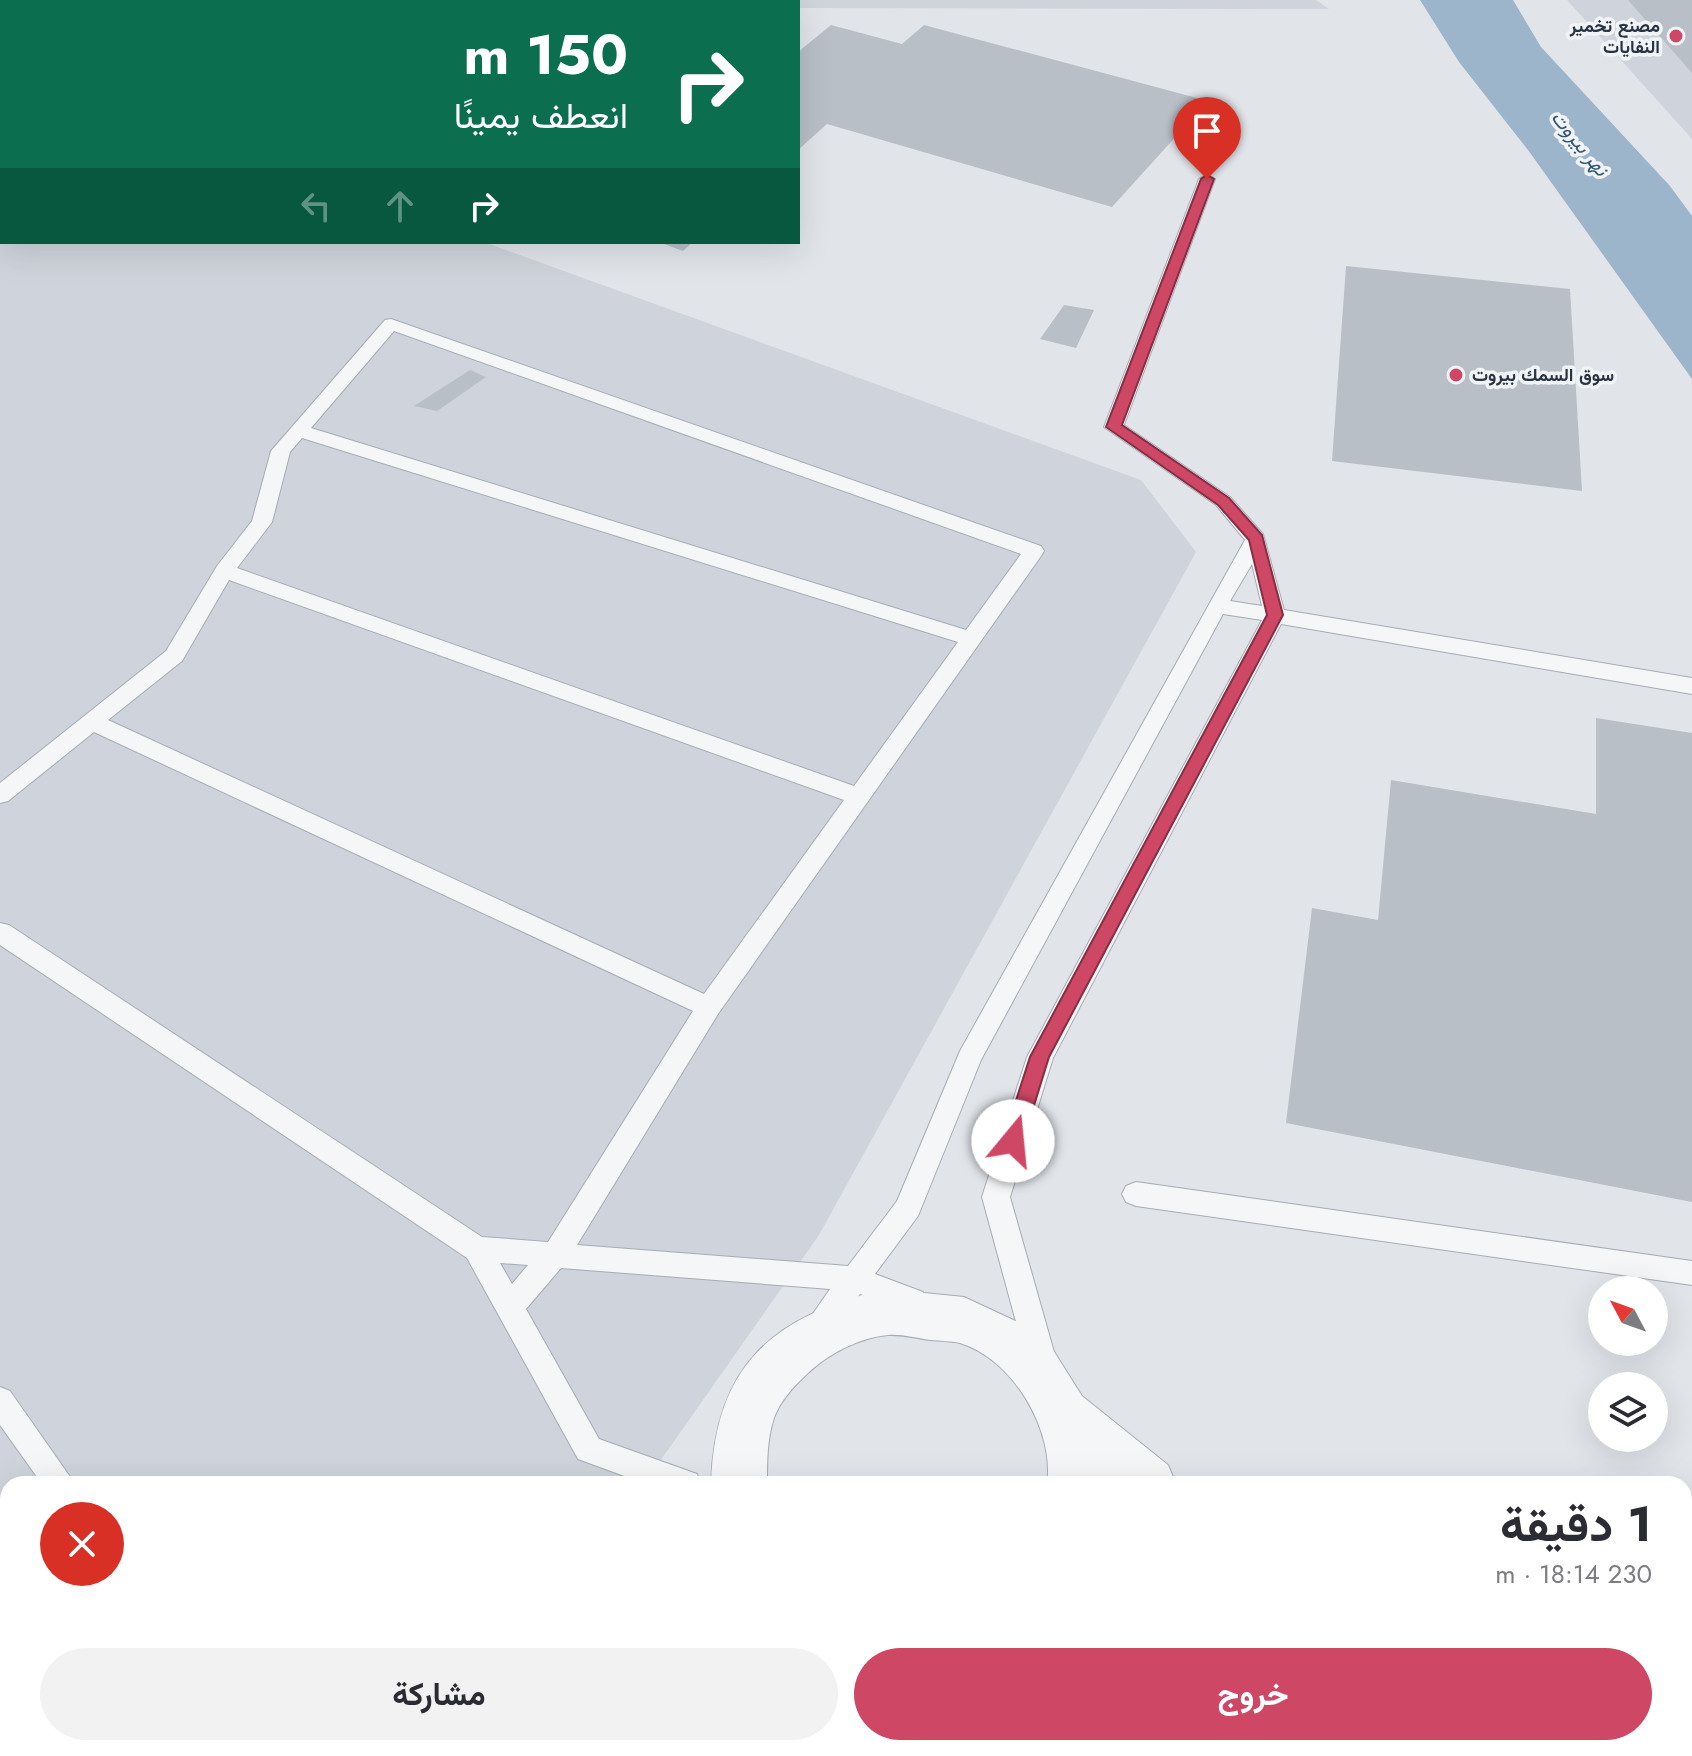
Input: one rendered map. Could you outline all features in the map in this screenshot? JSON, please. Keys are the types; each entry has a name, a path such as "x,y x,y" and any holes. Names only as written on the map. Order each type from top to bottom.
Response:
{"street":[{"path":"738,1476 737,1454 748,1408 774,1367 811,1337 887,1311 967,1321 1012,1346 1057,1400 1139,1476"},
{"path":"1057,1400 1076,1476"}],"lane":[{"path":"1057,1400 996,1197 1040,1057 1275,615 1256,539 1223,501 1114,427 1207,179"},
{"path":"0,795 174,656 224,571 262,522 281,451 391,324 1034,551 709,1007 555,1255 509,1308"},
{"path":"299,431 971,639"},
{"path":"811,1337 908,1208 969,1058 1256,539"},
{"path":"224,571 859,797"},
{"path":"1219,606 1692,686"},
{"path":"90,721 709,1007"},
{"path":"0,932 477,1249 589,1449 664,1476"},
{"path":"1136,1194 1692,1273"},
{"path":"477,1249 854,1279 967,1321"},
{"path":"0,1401 54,1476"}],"shaded area":[{"path":"800,0 1316,0 1329,9 800,8"},
{"path":"1567,0 1692,0 1692,139"},
{"path":"0,244 490,244 1141,480 1196,552 819,1235 650,1476 0,1476"}],"water":[{"name":"نهر بيروت","path":"1420,0 1513,0 1541,47 1670,186 1692,216 1692,379 1528,150 1459,62"}],"building":[{"name":"مصنع تخمير النفايات","path":"1628,0 1692,0 1692,73"},
{"path":"831,25 902,44 924,25 1208,101 1112,207 827,124 800,148 800,50"},
{"path":"664,244 691,244 683,251"},
{"name":"سوق السمك بيروت","path":"1346,266 1570,289 1582,491 1332,461"},
{"path":"1064,305 1094,310 1076,348 1040,339"},
{"path":"470,370 486,377 437,411 414,406"},
{"path":"1596,718 1692,733 1692,1202 1286,1123 1312,908 1378,920 1391,780 1596,814"}],"place":[{"name":"مصنع تخمير النفايات","path":"1676,36"},
{"name":"سوق السمك بيروت","path":"1456,375"}],"route":[{"path":"1013,1141 1040,1057 1275,615 1256,539 1223,501 1114,427 1207,179"}]}
